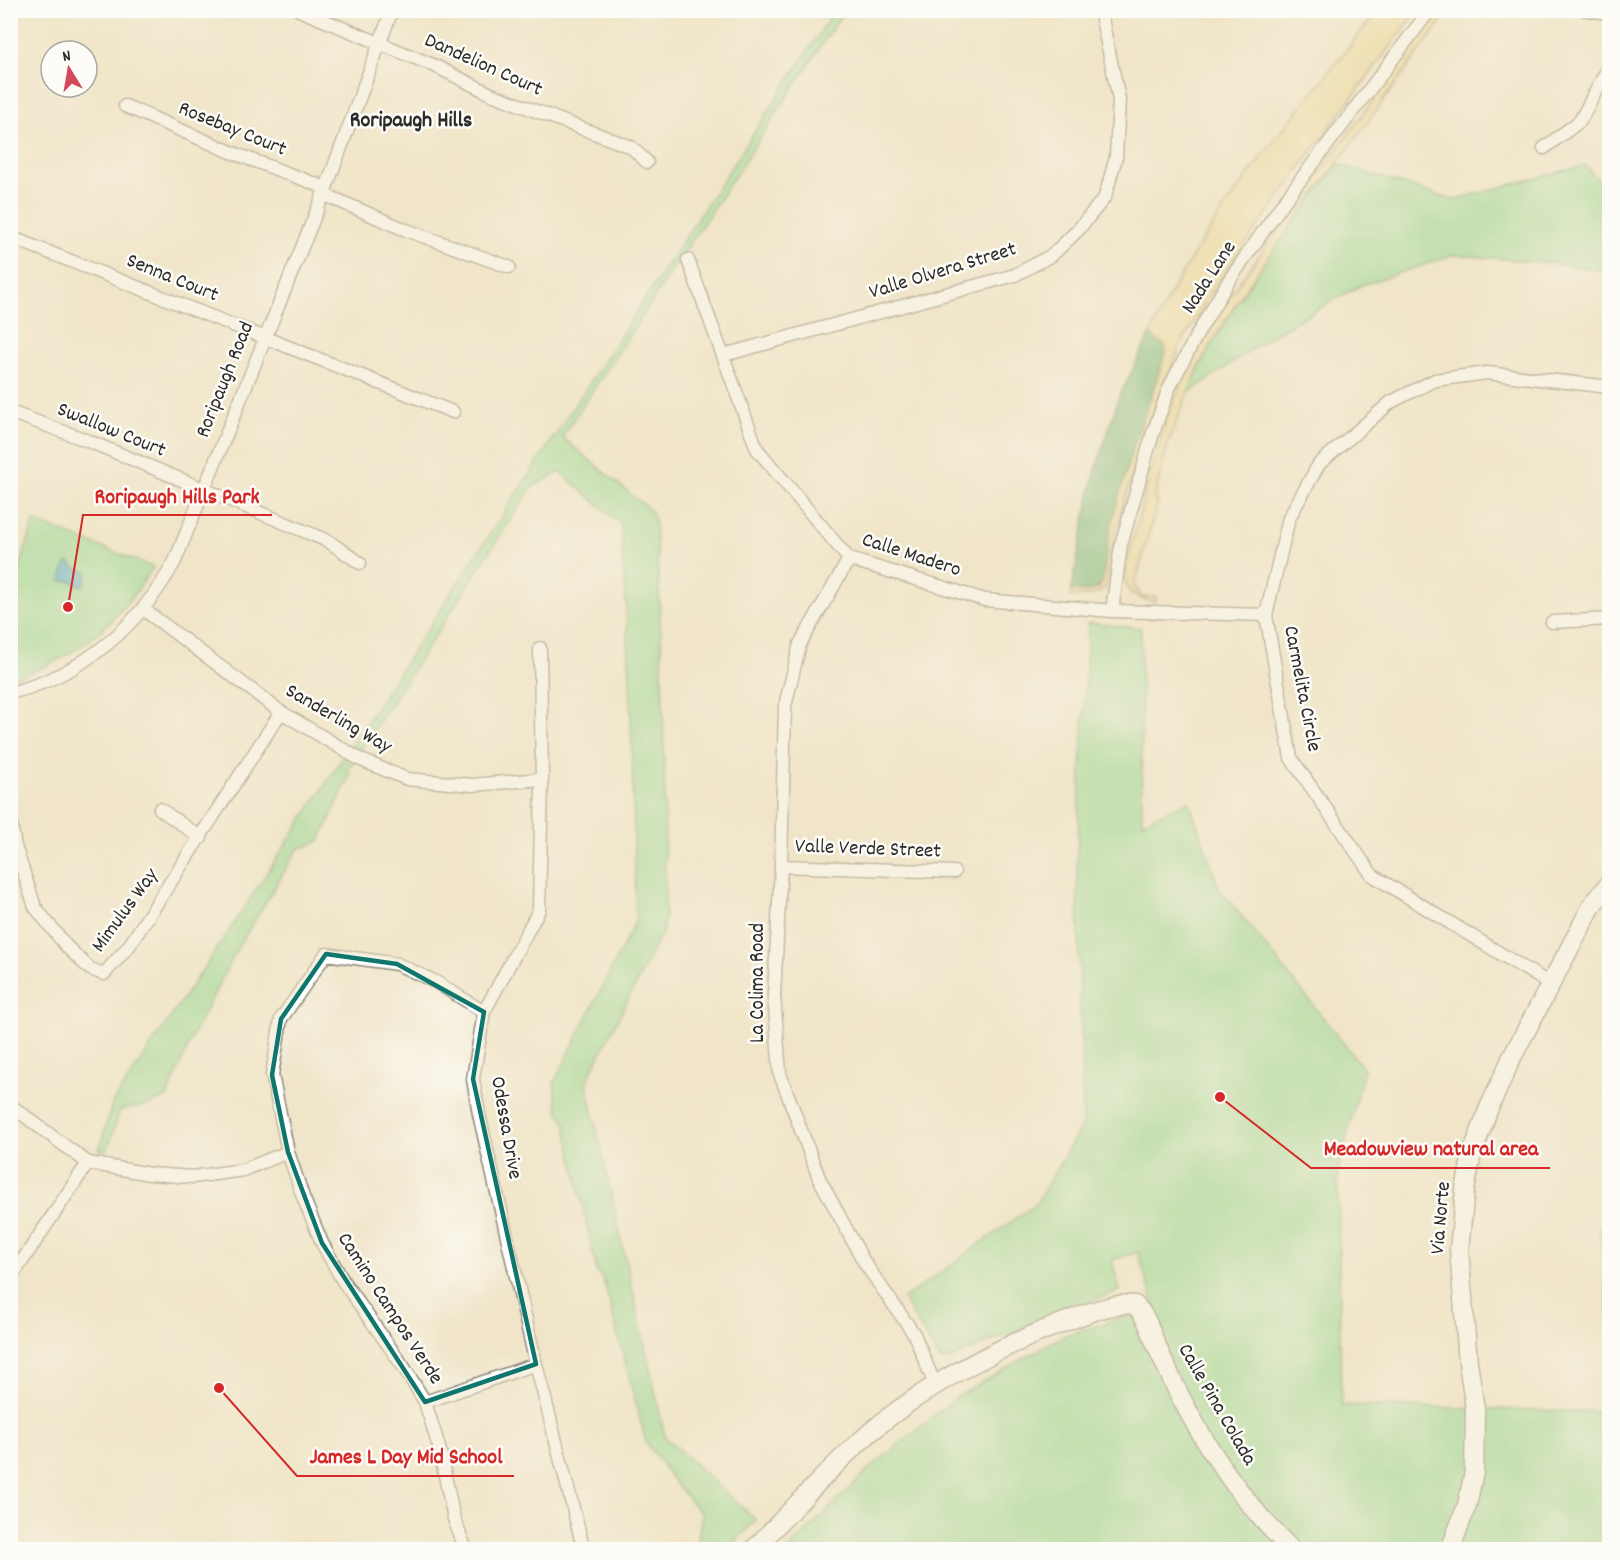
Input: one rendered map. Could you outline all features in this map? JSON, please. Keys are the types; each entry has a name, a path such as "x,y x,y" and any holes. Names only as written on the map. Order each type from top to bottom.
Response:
{"street":[{"name":"Dandelion Court","path":"299,10 435,66 491,94 631,147 647,162"},
{"name":"Roripaugh Road","path":"10,693 54,678 86,660 121,632 143,609 162,584 175,561 324,191 392,10"},
{"name":"Valle Olvera Street","path":"724,355 1015,275 1052,255 1078,230 1105,197 1116,157 1119,99 1100,10"},
{"name":"Nada Lane","path":"1112,611 1121,545 1152,436 1169,388 1199,331 1228,282 1283,204 1430,10"},
{"path":"1586,10 1610,13"},
{"path":"1545,148 1580,121 1607,70 1610,56"},
{"name":"Rosebay Court","path":"125,106 324,191 406,230 508,267"},
{"name":"Senna Court","path":"10,237 453,412"},
{"name":"Calle Madero","path":"688,260 757,449 849,558 985,600 1112,611 1266,615"},
{"name":"Carmelita Circle","path":"1550,984 1371,875 1291,758 1266,615 1289,518 1319,465 1392,402 1435,380 1486,373 1610,387"},
{"name":"Swallow Court","path":"10,412 86,440 328,541 360,563"},
{"name":"La Colima Road","path":"849,558 800,644 785,706 781,866 774,995 780,1074 819,1178 864,1262 914,1334 935,1384"},
{"name":"Sanderling Way","path":"143,609 281,712 351,754 408,779 472,785 542,780"},
{"path":"1552,622 1610,619"},
{"name":"Odessa Drive","path":"540,648 542,780 539,910 484,1012 473,1079 536,1364 583,1547"},
{"name":"Mimulus Way","path":"10,820 13,846 35,907 67,947 90,969 104,974 129,946 281,712"},
{"path":"159,809 201,838"},
{"name":"Valle Verde Street","path":"781,866 954,872"},
{"name":"Via Norte","path":"1450,1550 1467,1504 1474,1472 1475,1409 1468,1362 1460,1249 1465,1190 1472,1154 1488,1108 1511,1059 1593,904 1610,883"},
{"name":"Camino Campos Verde","path":"466,1550 454,1519 439,1447 425,1402 403,1366 343,1281 322,1243 288,1152 272,1075 281,1019 326,954 397,964 436,982 484,1012"},
{"path":"10,1105 88,1163 150,1174 192,1177 243,1170 288,1152"},
{"path":"10,1279 88,1163"},
{"name":"Calle Pina Colada","path":"935,1384 1014,1342 1077,1317 1124,1304 1135,1305 1145,1315 1157,1348 1178,1392 1213,1452 1248,1501 1292,1550"},
{"path":"425,1402 536,1364"},
{"path":"753,1550 851,1450 895,1412 935,1384"}],"highlighted area":[{"path":"326,954 397,964 484,1012 473,1079 536,1364 425,1402 322,1243 288,1152 272,1075 281,1019"}],"green space":[{"path":"834,11 844,11 562,437 652,512 655,523 663,720 665,916 663,931 588,1078 587,1085 665,1437 756,1520 728,1549 708,1549 698,1539 702,1515 646,1442 603,1278 597,1273 565,1122 558,1109 554,1083 636,920 630,677 621,524 560,472 532,487 347,771 351,773 320,841 298,849 237,949 192,1037 167,1097 145,1106 120,1110 107,1151 99,1149 113,1102 223,940"},
{"path":"1338,164 1453,200 1585,165 1609,193 1609,272 1554,263 1454,255 1359,286 1279,331 1187,394 1237,303"},
{"path":"1150,335 1165,346 1166,353 1129,461 1111,525 1103,580 1094,589 1071,591 1093,479 1118,399"},
{"path":"34,521 153,567 125,605 93,637 55,661 11,679 11,598"},
{"path":"1088,623 1141,628 1142,822 1189,801 1219,888 1364,1069 1338,1171 1341,1405 1609,1412 1609,1549 788,1550 869,1469 958,1396 1063,1336 1155,1307 1138,1252 1112,1260 1120,1291 1044,1318 948,1360 940,1360 903,1299 1036,1204 1083,1124 1077,857"},
{"path":"1610,1209 1609,1318 1600,1229"}],"sand":[{"path":"1378,11 1417,11 1311,152 1213,289 1180,346 1143,439 1116,528 1106,587 1085,596 1070,596 1071,591 1085,592 1099,588 1103,580 1111,525 1129,461 1166,353 1165,346 1150,335 1170,295 1222,211 1299,109"},
{"path":"1439,11 1449,11 1245,289 1200,364 1167,447 1154,499 1158,501 1134,586 1142,597 1156,597 1156,602 1136,596 1128,588 1126,567 1168,414 1198,347 1228,298"}],"water":[{"path":"67,562 72,564 72,567 88,573 83,586 60,580"}],"place":[{"name":"Roripaugh Hills Park","path":"68,607"},
{"name":"Meadowview natural area","path":"1220,1097"},
{"name":"James L Day Mid School","path":"219,1388"}],"district":[{"name":"Roripaugh Hills","path":"411,121"}]}
